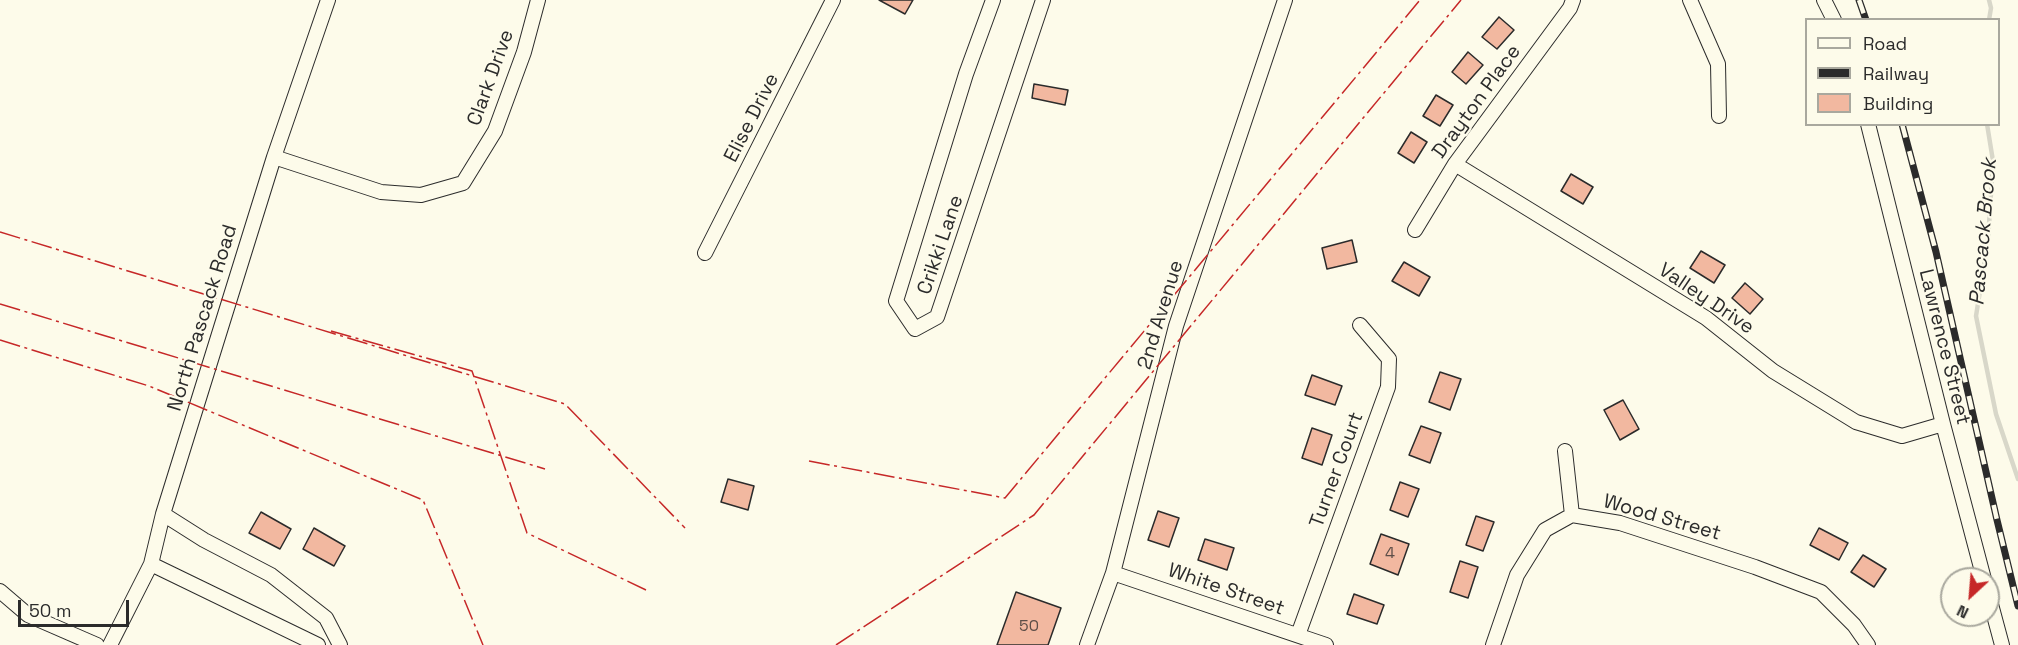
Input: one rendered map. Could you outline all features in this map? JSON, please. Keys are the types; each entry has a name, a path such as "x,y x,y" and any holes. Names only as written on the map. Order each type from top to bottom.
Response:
{"street":[{"name":"North Pascack Road","path":"110,645 151,564 163,514 274,158 328,0"},
{"name":"Clark Drive","path":"274,158 381,192 421,195 463,183 495,130 524,52 538,0"},
{"name":"Elise Drive","path":"705,253 833,0"},
{"name":"Crikki Lane","path":"993,0 966,74 896,301 915,329 937,316 1043,0"},
{"name":"2nd Avenue","path":"1087,645 1113,573 1176,326 1285,0"},
{"name":"Drayton Place","path":"1415,230 1455,164 1574,0"},
{"path":"1690,0 1718,64 1719,116"},
{"path":"1824,0 1833,18"},
{"name":"Lawrence Street","path":"1868,126 1981,567"},
{"name":"Valley Drive","path":"1455,164 1706,318 1773,371 1856,422 1902,436 1943,424"},
{"name":"Turner Court","path":"1298,635 1388,387 1389,359 1360,325"},
{"path":"1565,451 1572,515"},
{"path":"163,514 204,540 271,574 326,618 340,645"},
{"name":"Wood Street","path":"1493,645 1516,575 1545,530 1572,515 1620,523 1755,567 1821,592 1854,625 1868,645"},
{"path":"151,564 318,645"},
{"name":"White Street","path":"1113,573 1326,645"},
{"path":"0,591 28,615 97,645"},
{"path":"1997,627 2002,645"}],"building":[{"path":"879,0 913,0 905,14"},
{"path":"1499,17 1514,30 1497,49 1482,37"},
{"path":"1468,52 1483,65 1466,84 1452,72"},
{"path":"1034,84 1068,90 1065,105 1032,98"},
{"path":"1436,95 1453,105 1440,126 1423,116"},
{"path":"1411,132 1427,142 1414,163 1398,153"},
{"path":"1571,174 1593,187 1583,204 1561,191"},
{"path":"1352,240 1357,262 1327,269 1322,248"},
{"path":"1701,251 1725,265 1714,283 1690,268"},
{"path":"1404,262 1430,277 1419,296 1392,281"},
{"path":"1745,283 1763,299 1750,314 1732,298"},
{"path":"1440,372 1461,379 1450,410 1429,402"},
{"path":"1312,375 1342,386 1335,405 1305,395"},
{"path":"1623,400 1639,429 1620,440 1604,410"},
{"path":"1421,426 1441,433 1430,463 1409,455"},
{"path":"1312,428 1332,435 1322,465 1302,458"},
{"path":"728,479 754,486 748,510 721,502"},
{"path":"1400,482 1419,489 1408,517 1390,510"},
{"path":"1158,511 1179,518 1169,547 1148,540"},
{"path":"261,512 291,529 280,549 249,533"},
{"path":"1476,516 1494,522 1483,551 1466,545"},
{"path":"314,528 345,546 334,566 303,549"},
{"path":"1819,528 1848,543 1839,560 1810,545"},
{"path":"1381,534 1409,544 1398,575 1370,564"},
{"path":"1205,539 1234,548 1227,570 1198,560"},
{"path":"1863,555 1886,569 1874,587 1851,572"},
{"path":"1460,561 1478,567 1468,598 1450,592"},
{"path":"1016,592 1061,608 1048,645 997,645"},
{"path":"1354,594 1384,605 1377,624 1347,614"}],"waterway":[{"name":"Pascack Brook","path":"1989,0 1991,8 1989,18"},
{"name":"Pascack Brook","path":"1987,126 1993,161 1988,241 1976,316 1996,414 2018,479"}],"railway":[{"path":"1859,0 1865,18"},
{"path":"1903,126 1936,252 2018,606"}],"power":[{"path":"809,461 1005,498 1420,0"},
{"path":"836,645 1034,515 1461,0"},
{"path":"0,232 565,404 685,528"},
{"path":"0,304 545,469"},
{"path":"331,331 472,371 527,533 646,590"},
{"path":"0,340 149,386 423,500 483,645"}]}
